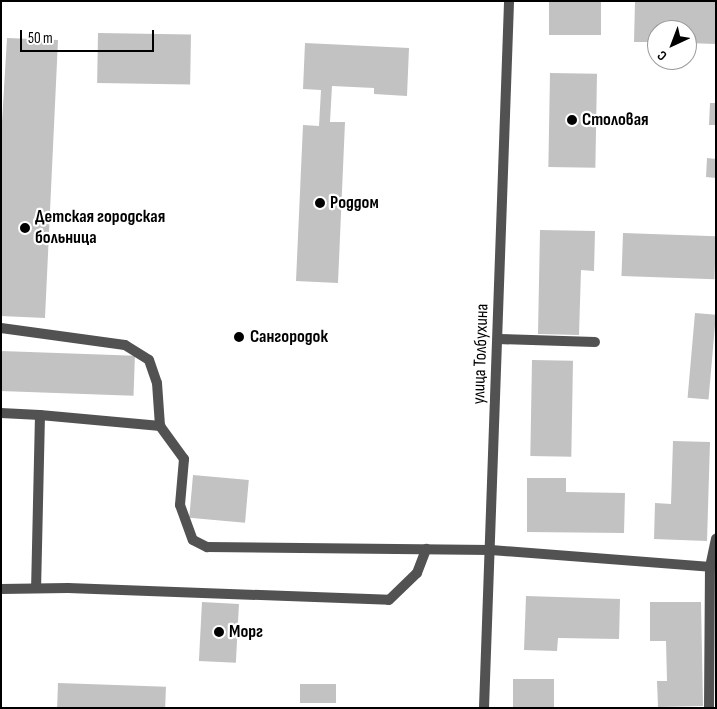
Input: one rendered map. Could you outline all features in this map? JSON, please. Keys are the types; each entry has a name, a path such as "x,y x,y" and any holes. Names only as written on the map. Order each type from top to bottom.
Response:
{"street":[{"name":"улица Толбухина","path":"484,708 509,1"},
{"path":"1,328 126,345 150,360 157,383 160,426 184,459 180,505 193,540 207,547 491,550 710,567"},
{"path":"498,339 595,342"},
{"path":"1,414 40,415 160,426"},
{"path":"36,588 40,415"},
{"path":"709,708 710,567 716,539"},
{"path":"1,589 36,588 389,600 417,573 426,549"}],"building":[{"path":"549,1 601,1 601,35 549,35"},
{"path":"635,1 716,1 716,44 697,43 697,20 647,20 647,42 634,42"},
{"path":"98,33 191,35 190,85 97,83"},
{"name":"Детская городская больница","path":"7,38 58,40 45,318 1,316 1,139"},
{"name":"Роддом","path":"305,43 409,48 407,96 374,94 374,88 332,86 330,122 345,122 338,283 296,281 303,125 319,126 321,90 303,89"},
{"name":"Столовая","path":"550,73 597,74 595,168 548,167"},
{"path":"710,103 716,103 716,125 709,125"},
{"path":"707,158 716,159 716,178 706,177"},
{"path":"540,230 595,231 594,271 581,270 579,335 538,334"},
{"path":"623,233 716,236 714,279 621,276"},
{"path":"695,313 716,315 709,400 688,398"},
{"path":"1,351 135,356 134,396 1,391"},
{"path":"532,360 573,361 571,457 530,456"},
{"path":"673,441 710,442 707,541 654,539 655,503 671,504"},
{"path":"193,475 249,480 245,523 189,518"},
{"path":"527,478 566,478 566,492 625,493 624,533 527,532"},
{"path":"526,596 620,599 619,639 558,638 557,651 524,650"},
{"name":"Морг","path":"202,602 239,604 236,663 199,661"},
{"path":"650,602 701,602 703,706 658,707 657,681 667,681 666,641 650,641"},
{"path":"513,679 554,679 554,708 513,708"},
{"path":"58,683 166,687 165,708 57,708"},
{"path":"300,684 336,684 336,703 300,703"}],"place":[{"name":"Столовая","path":"572,120"},
{"name":"Роддом","path":"320,203"},
{"name":"Детская городская больница","path":"25,228"},
{"name":"Сангородок","path":"239,337"},
{"name":"Морг","path":"219,632"}]}
